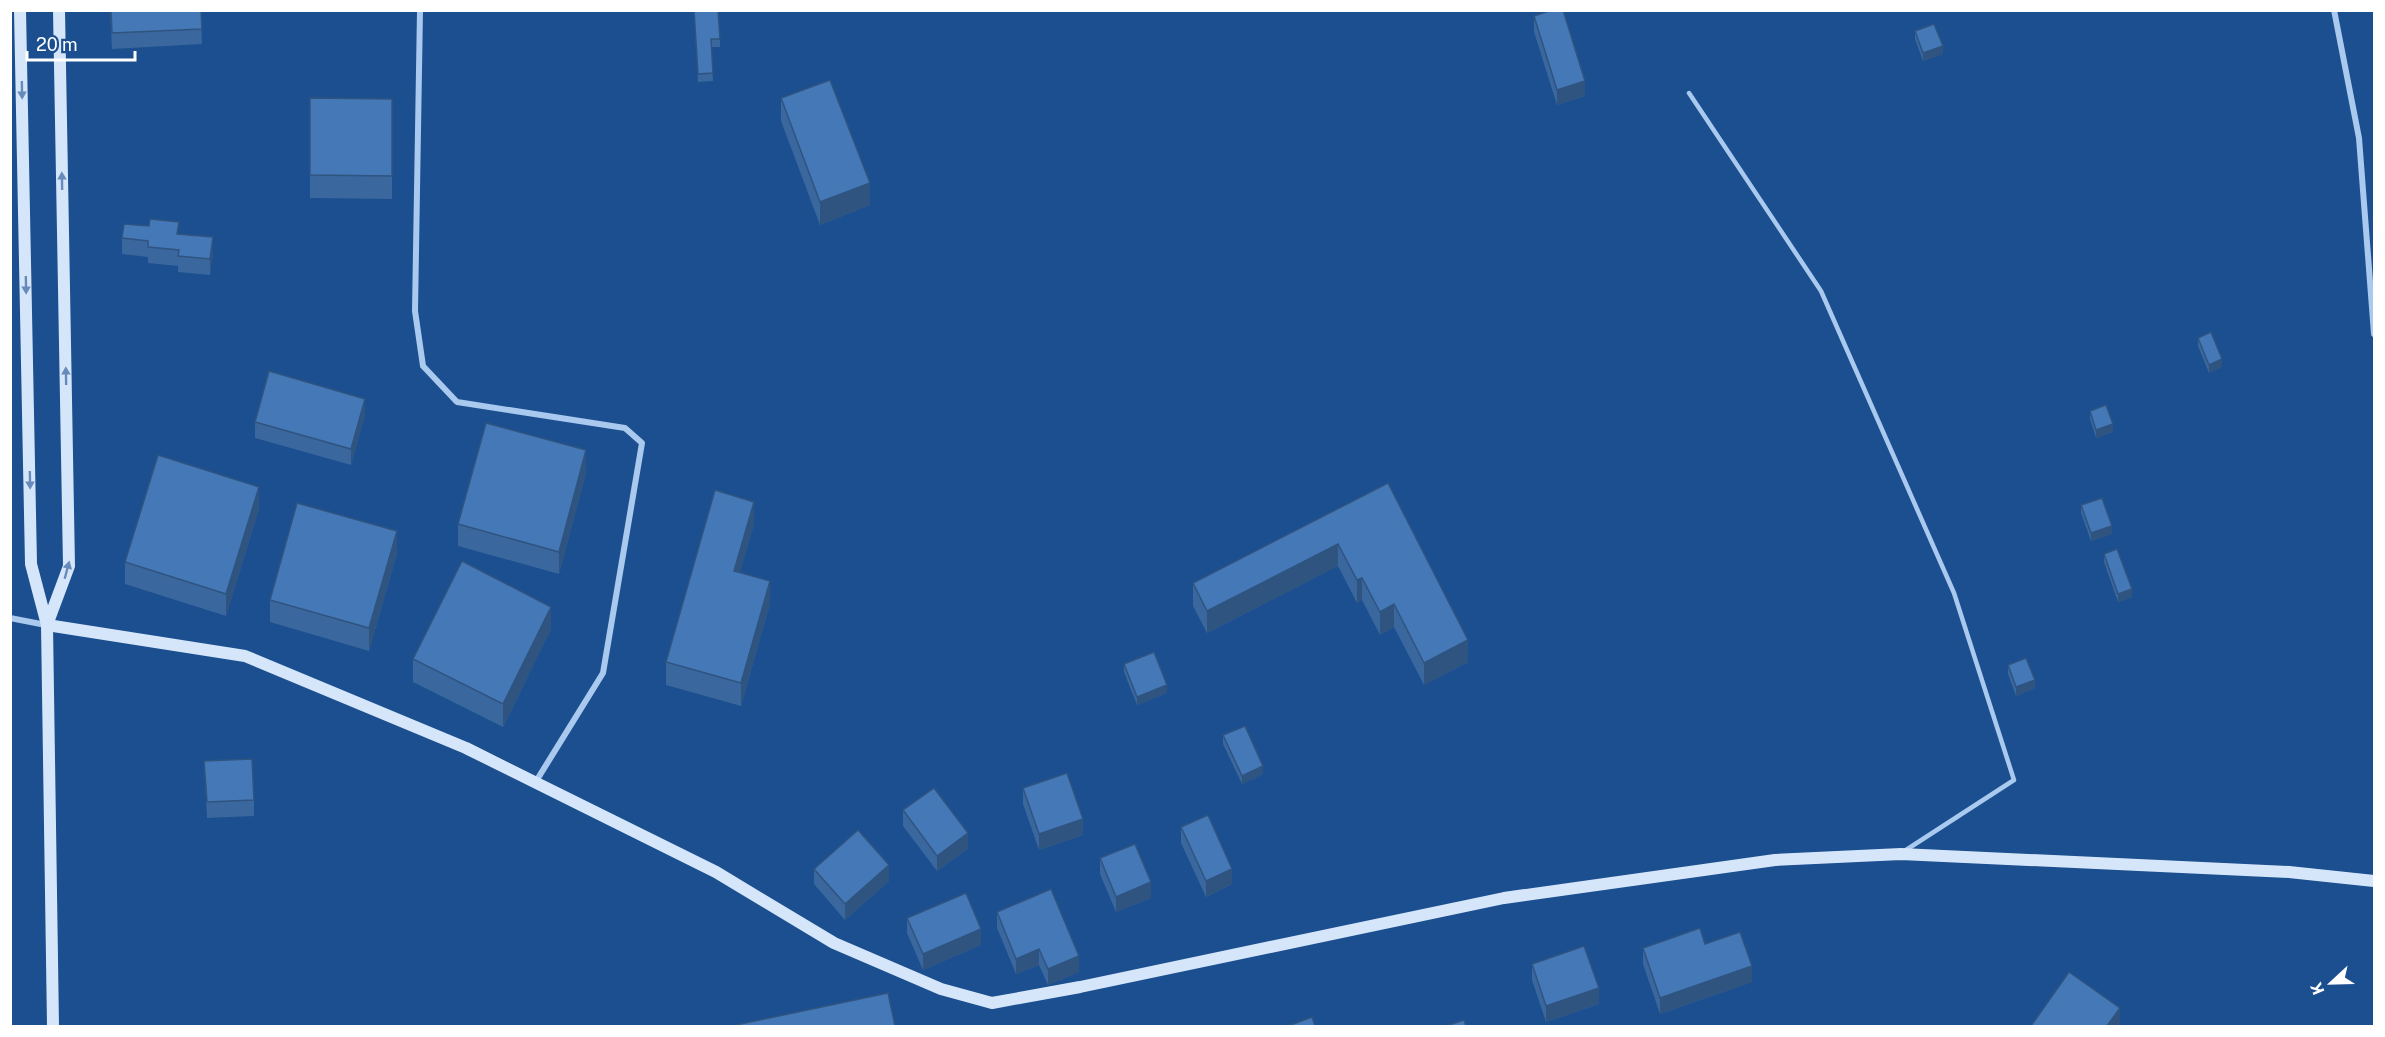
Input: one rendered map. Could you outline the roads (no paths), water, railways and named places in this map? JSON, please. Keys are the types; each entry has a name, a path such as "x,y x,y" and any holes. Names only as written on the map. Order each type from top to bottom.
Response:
{"street":[{"path":"20,10 31,564 47,625 53,1026"},
{"path":"47,625 69,566 59,10"},
{"path":"420,10 415,311 423,366 457,402 625,428 642,443 603,673 536,783"},
{"path":"2334,10 2359,138 2374,334"},
{"path":"10,618 245,656 466,748 716,872 834,943 940,989 992,1003 1080,987 1504,898 1775,860 1901,854 2289,872 2374,881"}],"lane":[{"path":"1689,93 1821,291 1954,593 2014,780 1901,854"}]}
